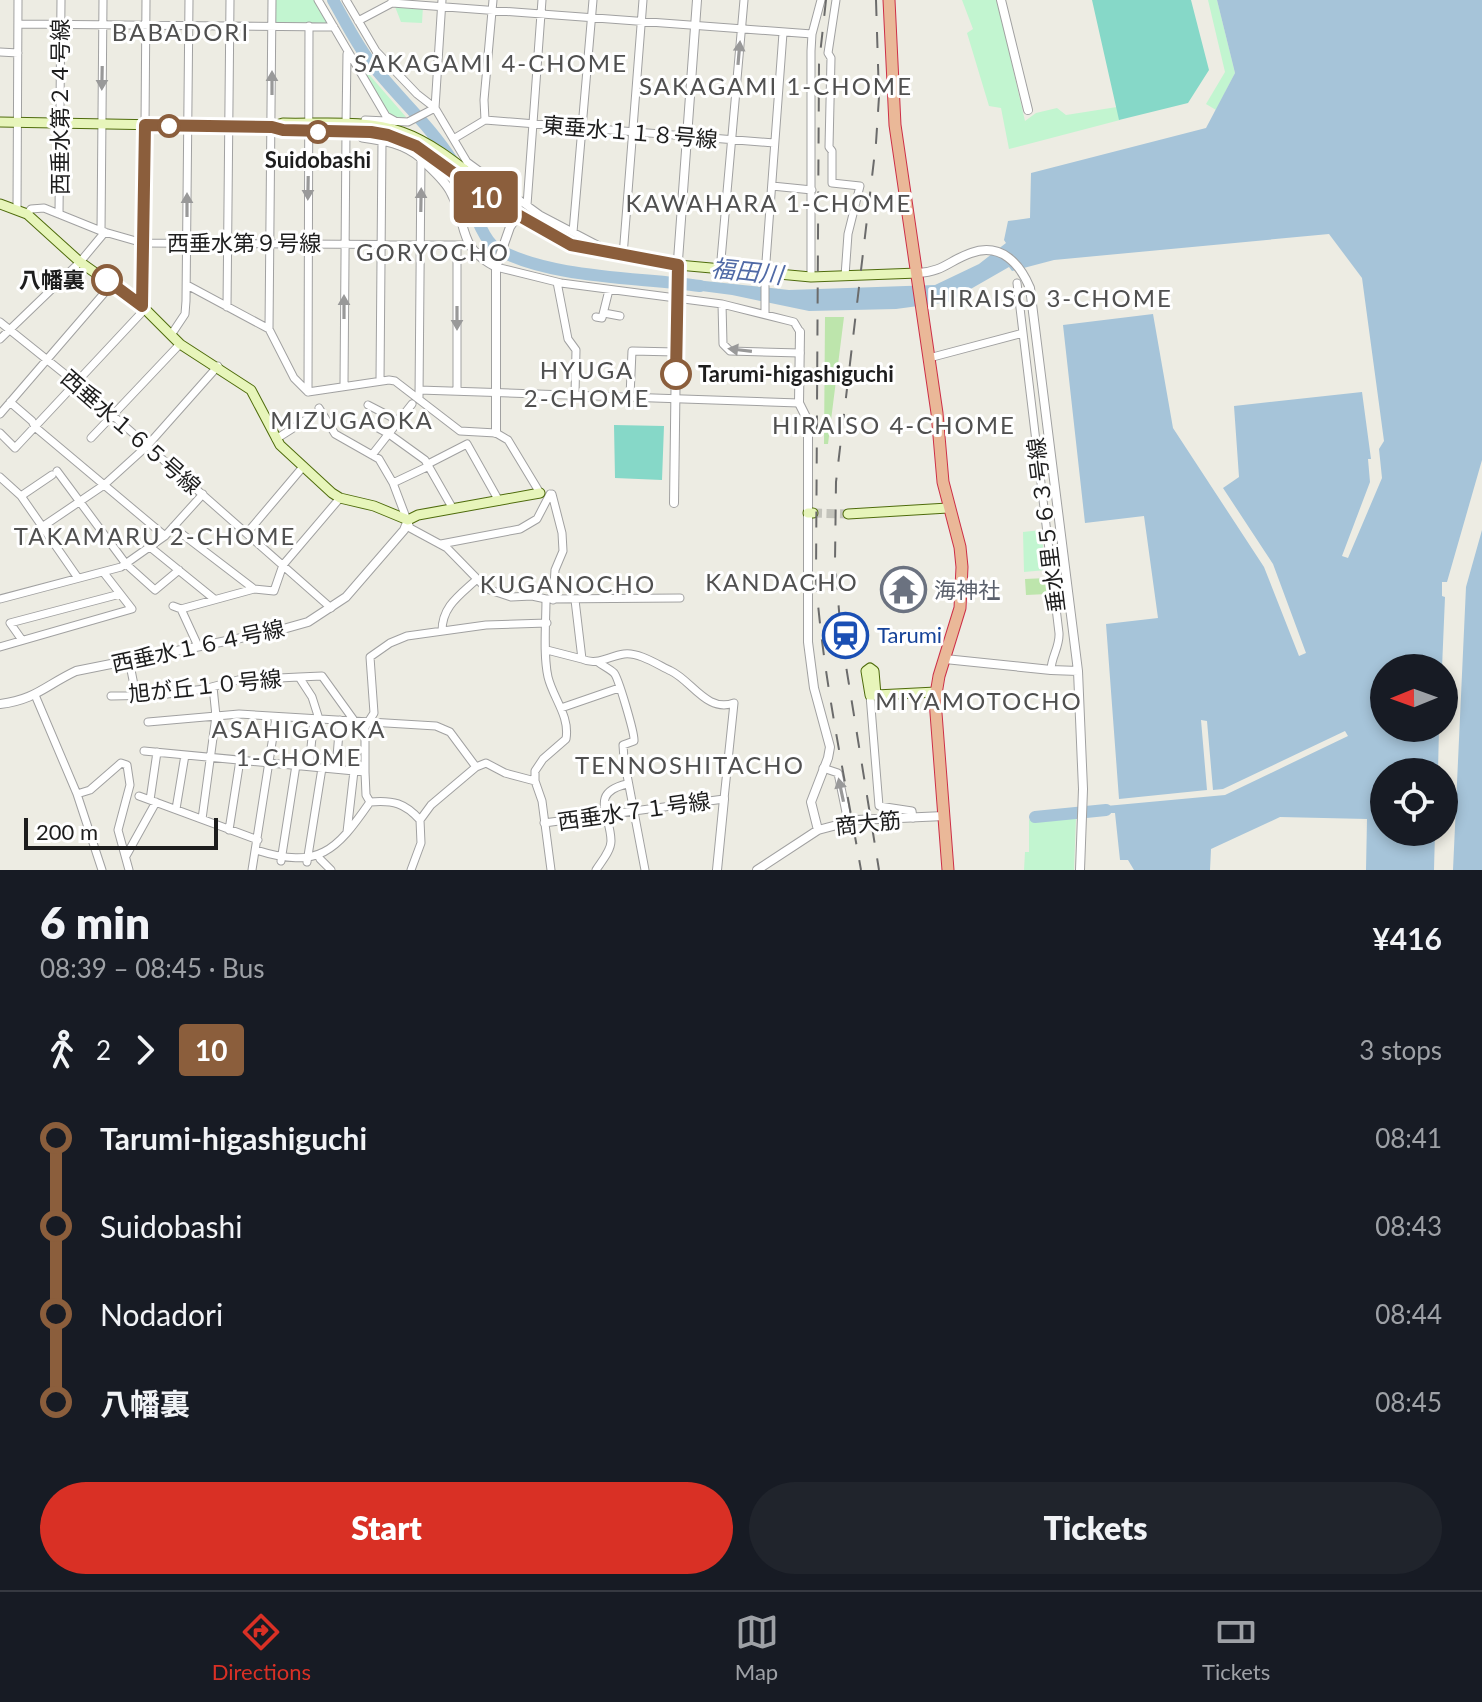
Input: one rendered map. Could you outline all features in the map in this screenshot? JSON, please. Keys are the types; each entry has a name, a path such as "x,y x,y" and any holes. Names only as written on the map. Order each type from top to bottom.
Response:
{"highway":[{"path":"889,0 895,125 948,508 960,547 963,588 936,692 936,733 948,870"}],"main road":[{"path":"0,116 17,122"},
{"path":"0,122 272,127 283,123 310,128 346,125 389,128 416,142 478,186 511,205 518,215 571,245 678,270 720,271 765,278 918,278"},
{"path":"346,125 358,131 416,142"},
{"path":"0,204 22,212 80,262 144,308 180,344 251,390 276,439 302,468 340,498 374,506 408,520 453,509 547,494"},
{"path":"848,514 948,508"},
{"path":"873,695 936,692"}],"street":[{"path":"18,0 17,122 22,212"},
{"name":"西垂水第２４号線","path":"59,214 61,0"},
{"path":"0,339 80,262 103,232 103,0"},
{"path":"0,433 15,448 144,308 146,0"},
{"path":"171,335 185,314 187,285 189,0"},
{"path":"227,307 230,0"},
{"path":"269,329 272,0"},
{"path":"318,0 386,116 397,122"},
{"path":"346,0 376,51 455,138 467,162 527,205 618,255 643,0"},
{"path":"455,138 485,120 493,0"},
{"path":"527,205 542,0"},
{"path":"573,232 593,0"},
{"path":"674,503 676,296 697,0"},
{"path":"720,271 744,0"},
{"path":"811,277 812,34 821,0"},
{"path":"836,0 828,53 831,58 829,147 832,151 832,183 860,186 848,234 845,276"},
{"path":"1001,0 1028,110"},
{"path":"358,21 392,1 812,34"},
{"path":"432,111 442,3"},
{"path":"18,24 334,27"},
{"path":"308,392 309,26"},
{"path":"765,314 783,33"},
{"path":"344,385 347,51"},
{"path":"0,52 18,53"},
{"path":"346,125 408,122 432,111"},
{"name":"東垂水１１８号線","path":"485,120 774,143"},
{"path":"358,131 362,138 408,149 421,159 453,196 468,245 481,259 557,282 676,296 794,322 800,332 799,403 808,421 808,642 814,688 828,736 828,758 811,802 818,830"},
{"path":"380,381 382,141"},
{"path":"372,455 417,398 421,159"},
{"path":"772,186 812,190"},
{"name":"西垂水第９号線","path":"22,212 44,208 103,232 143,243 468,245"},
{"path":"496,433 497,265 518,215"},
{"path":"457,245 457,391"},
{"path":"918,278 974,251 999,252 1017,261 1030,288 1078,671 1083,789 1080,870"},
{"path":"557,282 568,339 576,350 575,394"},
{"name":"垂水里５６３号線","path":"1017,283 1059,633 1051,670"},
{"path":"0,414 112,284"},
{"path":"187,285 269,329 294,378 308,392"},
{"path":"609,290 600,315 620,316"},
{"path":"722,304 723,344 730,351 800,353"},
{"name":"西垂水１６５号線","path":"0,322 76,383 331,608"},
{"path":"929,358 1023,333"},
{"path":"91,438 180,344"},
{"path":"630,396 632,351 676,352"},
{"path":"42,527 104,485 147,446 218,366"},
{"path":"308,392 344,385 395,381 460,431 496,433 508,440 547,494 562,533 563,551 555,570 547,623 548,677 561,708 567,734 566,739 543,759 535,771 551,870"},
{"path":"417,398 457,391 799,403"},
{"path":"10,402 35,427 165,536"},
{"path":"368,405 399,421"},
{"path":"276,439 320,410 335,434 379,459 393,483 410,528 441,544 487,589 550,600 680,598"},
{"path":"367,422 389,434 429,465 453,509"},
{"path":"393,483 467,444 499,501"},
{"path":"247,533 302,468"},
{"path":"21,496 55,473 80,501 126,564 155,590 179,570"},
{"path":"0,477 21,496 78,578"},
{"path":"0,599 104,573 126,564 165,536 203,494"},
{"path":"441,544 520,529 537,519 547,494"},
{"path":"198,646 177,608 254,589 274,591 283,565 340,498"},
{"name":"西垂水１６４号線","path":"0,704 19,702 35,695 54,680 76,671 308,622 346,597 404,530 408,520"},
{"path":"173,527 254,589"},
{"path":"150,547 213,598"},
{"path":"0,647 132,609 104,573"},
{"path":"442,631 442,617 454,600 477,579"},
{"path":"22,640 10,623 120,594"},
{"path":"575,600 582,659"},
{"path":"370,802 366,795 365,727 374,713 370,657 407,636 486,625 547,623"},
{"path":"547,650 597,662 613,672 635,734 632,743 623,745 627,784 645,870"},
{"path":"597,662 625,654 636,655 682,677 703,698 726,706 734,703 717,870"},
{"path":"945,659 1078,671"},
{"path":"129,660 136,695"},
{"path":"299,677 322,676 353,719"},
{"path":"299,677 312,697 316,719 309,766"},
{"name":"旭が丘１０号線","path":"111,696 160,695 238,680 299,677"},
{"path":"202,819 216,716 213,687"},
{"path":"561,708 619,688"},
{"path":"35,695 77,794 102,870"},
{"path":"873,695 879,806 905,808 912,811 913,818"},
{"path":"147,722 216,716 353,719 436,726 450,732 476,767"},
{"path":"252,870 276,717"},
{"path":"336,769 340,720"},
{"path":"144,751 365,772"},
{"path":"126,856 153,801 157,752"},
{"path":"176,809 185,755"},
{"path":"229,830 240,760"},
{"path":"77,794 90,790 121,763 127,765 130,785 118,830 129,870"},
{"path":"411,870 421,843 420,820 431,805 476,767 486,763 505,773 535,781"},
{"path":"281,861 296,765"},
{"path":"307,862 322,768"},
{"path":"823,768 838,773 848,822"},
{"path":"347,833 354,771"},
{"path":"596,870 611,846 604,801 607,792 615,786 627,784"},
{"path":"139,796 258,840"},
{"name":"西垂水７１号線","path":"544,823 724,799"},
{"path":"256,850 291,864 320,859 332,852 370,802 391,800 400,803 420,820"},
{"name":"商大筋","path":"757,870 818,830 848,822 944,816"},
{"path":"320,859 331,870"}],"green space":[{"path":"274,0 314,0 327,21 277,23 274,21"},
{"path":"962,0 997,0 1025,121 1036,113 1057,108 1066,115 1117,107 1120,120 1009,149 1001,108 989,106 967,33 973,29"},
{"path":"1208,0 1217,0 1235,73 1216,110 1206,104 1225,72"},
{"path":"394,4 423,6 422,23 401,22"},
{"path":"366,71 406,117 390,116"},
{"path":"825,317 844,317 828,444 824,444"},
{"path":"1041,530 1046,570 1024,572 1023,532"},
{"path":"1047,578 1047,594 1026,595 1025,579"},
{"path":"1076,817 1074,870 1024,870 1025,852 1029,852 1029,820"}],"shaded area":[{"path":"1092,0 1191,0 1209,70 1188,103 1119,120"},
{"path":"1217,0 1482,0 1482,870 1366,870 1367,819 1280,817 1211,849 1210,870 1134,870 1128,860 1120,860 1115,813 1107,813 1106,806 1225,795 1348,736 1345,731 1223,789 1213,790 1207,721 1201,720 1207,790 1119,799 1106,624 1158,618 1144,516 1085,523 1063,325 1153,314 1173,428 1264,567 1299,656 1306,653 1273,564 1223,488 1239,477 1234,406 1362,392 1371,459 1368,459 1370,482 1342,556 1348,558 1382,478 1379,449 1384,441 1362,278 1329,234 1054,260 1012,271 1009,267 948,302 896,309 809,311 686,289 686,279 789,290 935,285 979,264 1006,243 1008,221 1030,218 1031,173 1206,128 1235,73"},
{"path":"614,425 664,426 662,480 615,478"}],"pier":[{"path":"1482,460 1482,530 1466,587 1458,761 1458,758 1438,758 1439,742 1458,742 1458,654 1443,654 1445,597 1442,596 1442,582 1447,582"},
{"path":"1435,846 1454,846 1453,870 1434,870"}],"waterway":[{"name":"福田川","path":"333,0 366,56 453,162 484,234 497,249 519,259 569,272 700,286"},
{"path":"1035,817 1106,810"}],"tunnel":[{"path":"813,513 848,514"}],"railway":[{"path":"826,0 819,64 816,580 829,689 861,870"},
{"path":"876,0 879,97 876,143 836,482 835,562 841,635 879,870"}],"bus line":[{"name":"10","path":"107,280 142,306 145,125 371,132 416,146 509,213 571,245 678,265 676,374"}],"place":[{"name":"Suidobashi","path":"318,132"},
{"name":"八幡裏","path":"107,280"},
{"name":"Tarumi-higashiguchi","path":"676,374"},
{"name":"海神社","path":"903,590"},
{"name":"Tarumi","path":"846,635"}],"district":[{"name":"BABADORI","path":"181,33"},
{"name":"SAKAGAMI 4-CHOME","path":"491,64"},
{"name":"SAKAGAMI 1-CHOME","path":"776,87"},
{"name":"KAWAHARA 1-CHOME","path":"769,204"},
{"name":"GORYOCHO","path":"433,253"},
{"name":"HIRAISO 3-CHOME","path":"1051,299"},
{"name":"HYUGA 2-CHOME","path":"587,385"},
{"name":"MIZUGAOKA","path":"352,421"},
{"name":"HIRAISO 4-CHOME","path":"894,426"},
{"name":"TAKAMARU 2-CHOME","path":"155,537"},
{"name":"KANDACHO","path":"782,583"},
{"name":"KUGANOCHO","path":"568,585"},
{"name":"MIYAMOTOCHO","path":"979,702"},
{"name":"ASAHIGAOKA 1-CHOME","path":"299,744"},
{"name":"TENNOSHITACHO","path":"690,766"}]}
